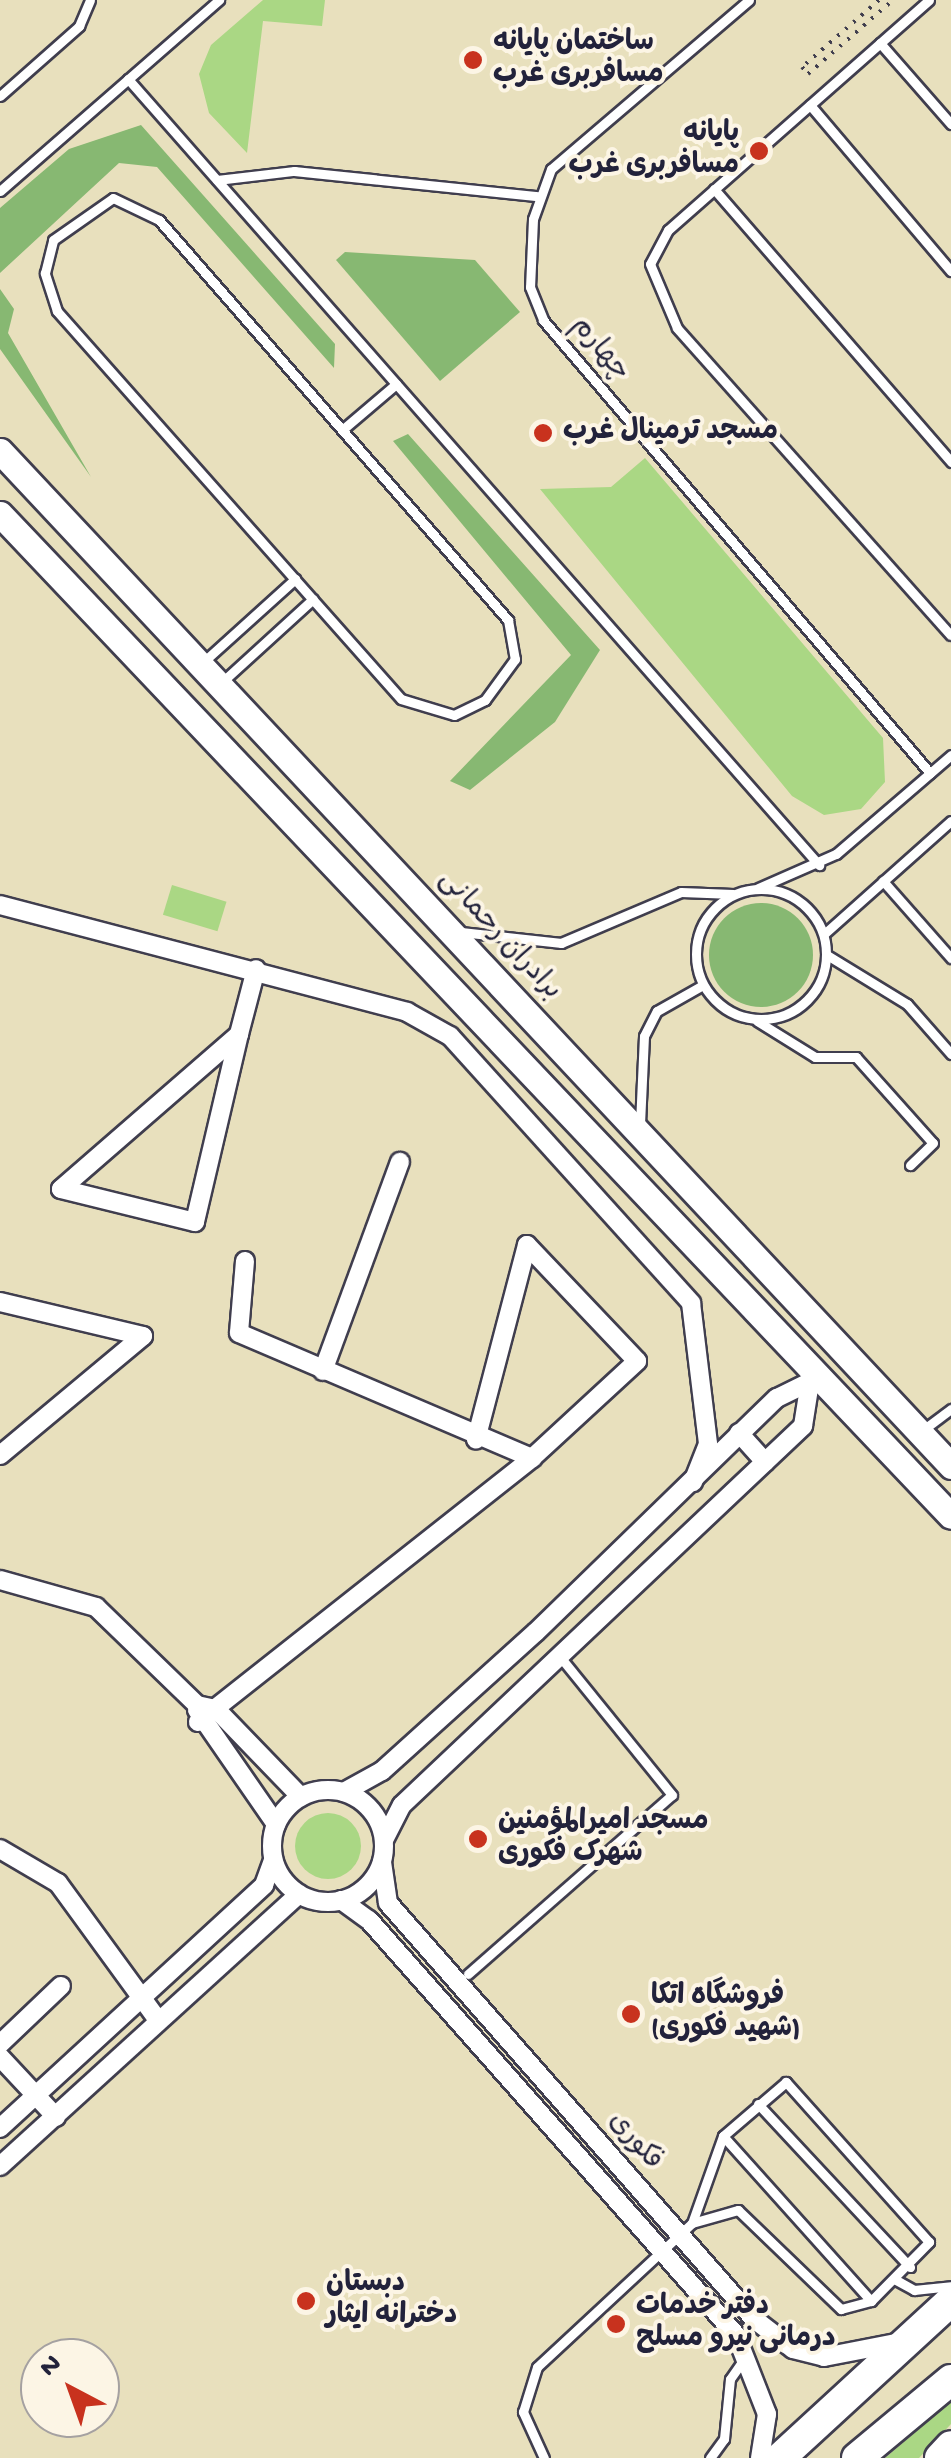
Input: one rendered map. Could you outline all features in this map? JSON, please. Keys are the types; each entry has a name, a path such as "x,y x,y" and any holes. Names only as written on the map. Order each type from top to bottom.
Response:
{"main road":[{"name":"برادران رحمانی","path":"0,450 949,1460"},
{"path":"0,514 815,1382 951,1516"},
{"path":"780,2458 951,2301"},
{"path":"857,2458 943,2387"},
{"path":"876,2458 943,2387"},
{"path":"940,2458 951,2446"}],"street":[{"path":"0,905 407,1012 450,1036 691,1303 708,1444 693,1482"},
{"path":"239,1034 61,1189 195,1222 256,970"},
{"path":"323,1371 400,1162"},
{"path":"197,1714 216,1709 532,1458 637,1361 527,1245 476,1439"},
{"path":"245,1261 238,1333 476,1439 532,1458"},
{"path":"0,1302 143,1336 0,1454"},
{"path":"0,2128 264,1886 274,1860 276,1824 301,1796 344,1792 382,1771 536,1632 776,1398 815,1382"},
{"path":"274,1860 299,1894 341,1900 366,1886 382,1862 384,1840 402,1805 562,1658 803,1426 815,1382"},
{"path":"740,1433 765,1462"},
{"path":"0,1580 96,1607 197,1714 276,1824"},
{"path":"536,1632 562,1658"},
{"path":"216,1709 301,1796"},
{"path":"344,1792 369,1807 384,1840"},
{"path":"0,1848 58,1883 158,2020"},
{"name":"فکوری","path":"382,1862 388,1903 793,2349 858,2355 910,2338"},
{"path":"0,2166 299,1894"},
{"name":"فکوری","path":"341,1900 369,1920 661,2249 748,2354 767,2414 760,2458"},
{"path":"0,2044 60,1986"},
{"path":"0,2057 56,2117"}],"lane":[{"path":"0,96 79,26 90,0"},
{"path":"0,191 218,0"},
{"path":"217,180 294,170 538,196 559,162 749,0"},
{"path":"929,0 714,188 653,248 663,308 951,635"},
{"path":"880,43 951,124"},
{"path":"128,80 819,864"},
{"path":"810,105 951,270"},
{"path":"714,188 951,462"},
{"name":"چهارم","path":"538,196 530,286 543,320 930,773"},
{"path":"113,198 146,208 342,430 508,620 515,658 497,690 454,715 419,708 313,600 57,311 46,273 54,240 113,198"},
{"path":"342,430 396,384"},
{"path":"201,664 295,579"},
{"path":"220,684 313,600"},
{"path":"454,932 562,943 682,892 736,894 757,889 819,864 951,754"},
{"path":"824,934 951,821"},
{"path":"883,880 951,958"},
{"path":"754,1020 812,996 827,955 824,934 798,900 757,889"},
{"path":"736,894 710,914 696,942 703,985 733,1014 754,1020 815,1056 856,1056 933,1143 910,1164"},
{"path":"827,955 907,1004 951,1054"},
{"path":"639,1132 644,1036 657,1010 703,985"},
{"path":"920,1432 951,1409"},
{"path":"468,1974 672,1795 562,1658"},
{"path":"544,2458 523,2412 537,2366 685,2228 738,2210 826,2304 871,2301 910,2267 928,2236 786,2082 722,2136 685,2228"},
{"path":"758,2104 910,2267"},
{"path":"722,2136 871,2301"},
{"path":"896,2280 914,2290 951,2286"},
{"path":"710,2458 724,2439 730,2379 748,2354"}],"path":[{"path":"874,2 802,67 808,74 893,0"}],"green space":[{"path":"263,0 325,0 322,26 263,21 247,153 209,113 199,74 211,45"},
{"path":"141,125 335,344 334,368 157,167 119,163 0,273 0,208 69,149"},
{"path":"345,252 475,260 520,312 440,381 336,260"},
{"path":"0,289 14,309 8,333 91,477 0,349"},
{"path":"408,434 600,650 555,722 470,790 450,781 571,655 393,441"},
{"path":"645,458 883,738 885,782 861,809 824,815 792,796 540,489 611,487"},
{"path":"172,885 227,902 217,931 163,915"},
{"path":"761,903 781,907 798,918 809,935 813,955 809,975 798,992 781,1003 761,1007 741,1003 724,992 713,975 709,955 713,935 724,918 741,907"},
{"path":"328,1813 351,1823 361,1846 351,1869 328,1879 305,1869 295,1846 305,1823"},
{"path":"951,2402 951,2424 919,2458 885,2458"}],"place":[{"name":"ساختمان پایانه مسافربری غرب","path":"473,60"},
{"name":"پایانه مسافربری غرب","path":"759,151"},
{"name":"مسجد ترمینال غرب","path":"543,433"},
{"name":"مسجد امیرالمؤمنین شهرک فکوری","path":"478,1839"},
{"name":"فروشگاه اتکا (شهید فکوری)","path":"631,2014"},
{"name":"دبستان دخترانه ایثار","path":"306,2301"},
{"name":"دفتر خدمات درمانی نیرو مسلح","path":"616,2324"}]}
